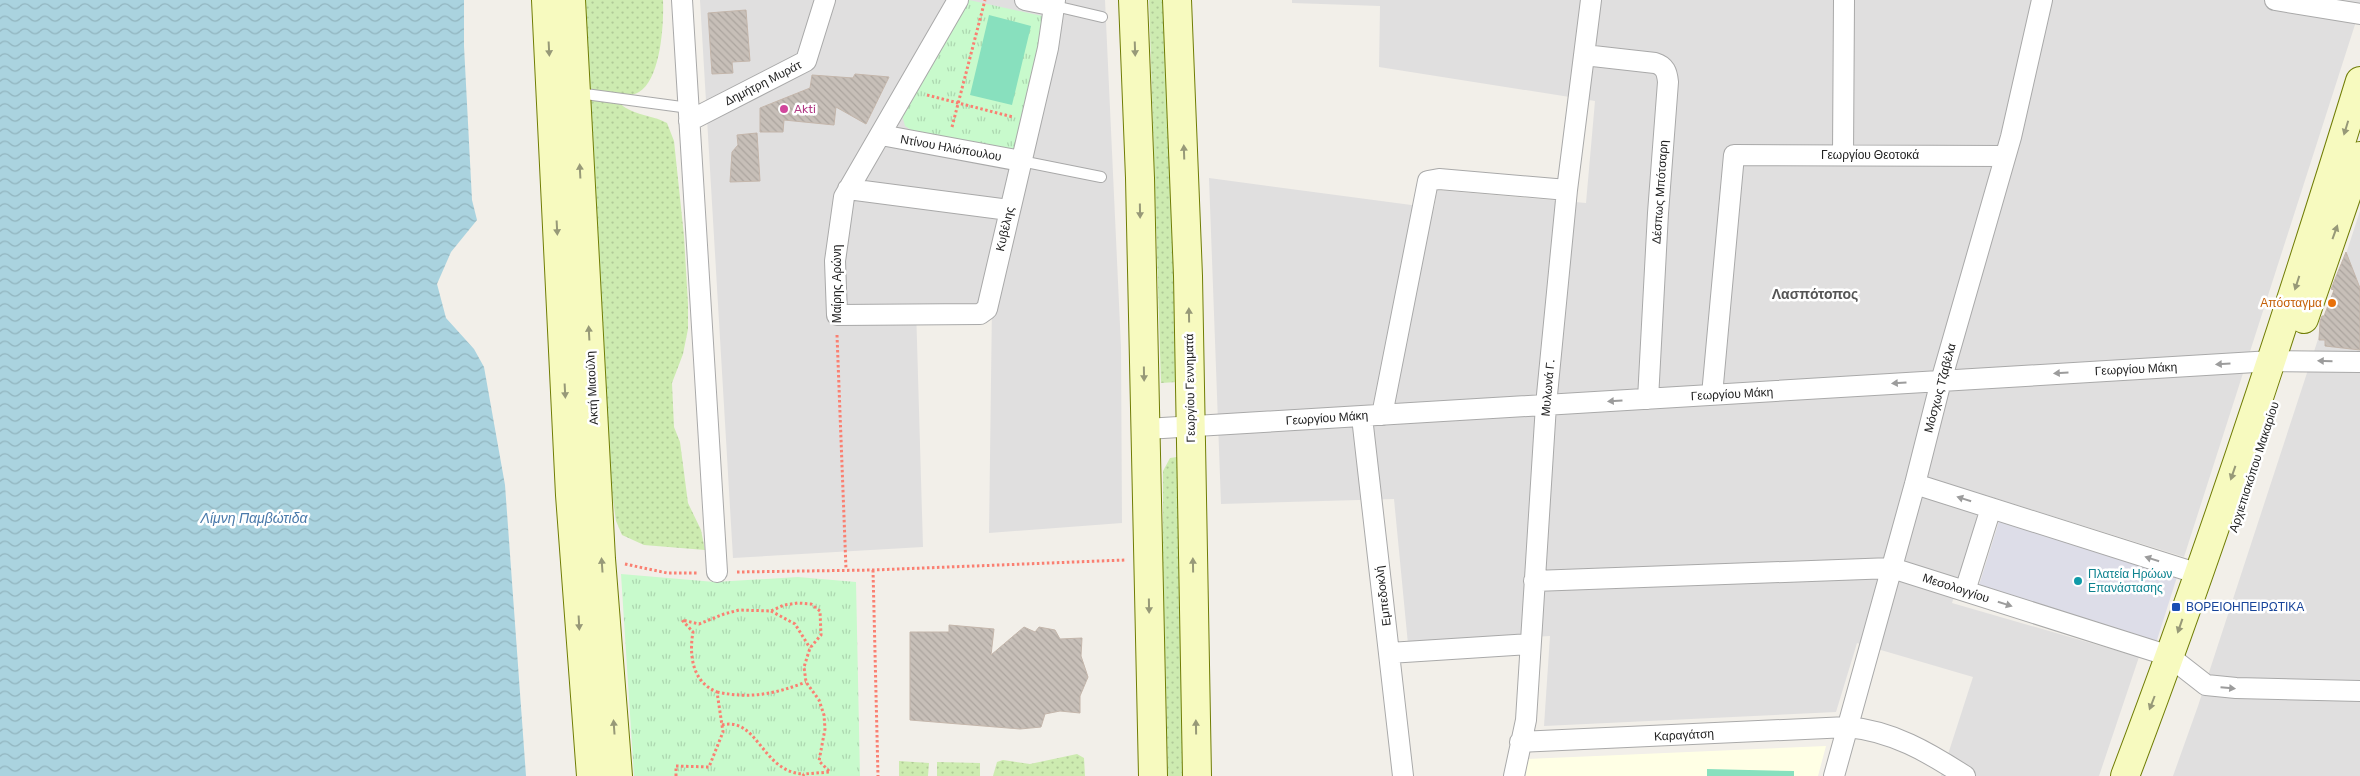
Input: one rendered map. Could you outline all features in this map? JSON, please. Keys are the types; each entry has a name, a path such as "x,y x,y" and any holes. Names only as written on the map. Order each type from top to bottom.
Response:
{"street":[{"path":"546,0 570,495 591,776"},
{"name":"Ακτή Μιαούλη","path":"571,0 601,559 618,776"},
{"path":"682,0 717,572"},
{"name":"Δημήτρη Μυράτ","path":"689,115 806,61 825,0"},
{"name":"Μαίρης Αρώνη","path":"837,315 834,261 842,207 848,189 958,0"},
{"path":"1025,0 1055,3"},
{"path":"1133,0 1146,428 1153,776"},
{"name":"Γεωργίου Γεννηματά","path":"1177,0 1188,266 1198,776"},
{"name":"Μυλωνά Γ.","path":"1514,776 1526,720 1546,405 1567,190 1590,0"},
{"path":"1843,155 1844,0"},
{"name":"Μόσχως Τζαβέλα","path":"1834,776 1915,484 1941,381 2023,89 2042,0"},
{"path":"2275,0 2360,14"},
{"name":"Κυβέλης","path":"837,315 980,314 988,309 1009,210 1048,48 1055,3"},
{"name":"Δέσπως Μπότσαρη","path":"1584,56 1655,63 1661,65 1667,72 1668,82 1658,213 1648,398"},
{"path":"2124,776 2177,663 2199,574 2281,360 2360,82"},
{"name":"Ντίνου Ηλιόπουλου","path":"881,135 1021,161"},
{"name":"Γεωργίου Θεοτοκά","path":"1712,395 1734,155 2005,156"},
{"name":"Αρχιεπισκόπου Μακαρίου","path":"2145,776 2177,663 2281,360 2348,206 2360,156"},
{"path":"1382,415 1428,181 1439,179 1567,190"},
{"path":"848,189 1009,210"},
{"name":"Γεωργίου Μάκη","path":"1146,428 1362,417 2281,360 2360,362"},
{"name":"Εμπεδοκλή","path":"1362,417 1403,776"},
{"path":"1915,484 2199,574"},
{"path":"1966,591 1991,508"},
{"name":"Μεσολογγίου","path":"1534,581 1892,568 2158,652 2177,663 2202,682 2217,686 2360,691"},
{"path":"1389,653 1530,644"},
{"name":"Καραγάτση","path":"1520,742 1848,727 1869,730 1901,740 1926,752 1965,776"}],"lane":[{"path":"1055,3 1102,17"},
{"path":"576,92 689,115"},
{"path":"1021,161 1101,177"}],"path":[{"path":"952,130 984,0"},
{"path":"924,95 1016,118"},
{"name":"Μαίρης Αρώνη","path":"837,315 846,569"},
{"path":"601,559 667,573 873,570 1148,559"},
{"path":"873,570 878,776"},
{"path":"722,725 728,724 741,727 754,737 777,765 790,772 804,775 830,772 819,761 825,729 823,709 806,682 804,667 810,648 821,635 820,611 811,604 798,603 784,605 771,611 739,610 699,624 682,620 693,632 691,650 695,669 705,685 716,692 740,696 760,696 785,690 806,682"},
{"path":"771,611 795,624 810,648"},
{"path":"676,776 676,766 709,767 723,732 716,692"}],"shaded area":[{"path":"700,0 1105,0 1121,347 1122,523 989,533 992,305 916,307 923,547 733,558"},
{"path":"1292,0 2360,0 2360,9 2184,557 1985,495 1952,603 2139,657 2099,776 1941,776 1973,677 1857,643 1836,712 1544,726 1550,636 1408,644 1394,499 1221,504 1209,178 1434,208 1437,190 1586,203 1595,101 1379,67 1380,6 1292,3"},
{"path":"2360,211 2360,776 2173,776 2198,706"},
{"name":"Πλατεία Ηρώων Επανάστασης","path":"1999,521 2177,577 2156,643 1979,585"},
{"path":"1826,746 1818,776 1526,776 1527,759"}],"green space":[{"path":"583,0 663,0 660,50 652,75 639,92 617,99 626,108 667,123 674,141 684,236 688,329 683,354 672,383 674,427 680,442 688,503 701,530 705,550 644,545 622,535 616,521 607,457"},
{"path":"969,0 1047,17 1015,152 913,131 905,126 902,115"},
{"path":"1149,0 1164,0 1177,382 1161,383"},
{"path":"989,15 1031,26 1012,105 970,95"},
{"path":"1177,457 1185,776 1168,776 1163,569 1163,471 1170,458"},
{"path":"621,574 715,582 798,577 856,582 860,776 634,776"},
{"path":"1077,754 1084,758 1085,776 993,776 997,762 1003,760 1030,764"},
{"path":"899,761 929,763 928,776 899,776"},
{"path":"937,762 980,763 980,776 937,776"},
{"path":"1707,769 1794,771 1794,776 1707,776"}],"water":[{"name":"Λίμνη Παμβώτιδα","path":"0,0 464,0 464,46 472,200 477,220 451,252 437,284 446,318 474,349 484,367 505,485 526,776 0,776"}],"building":[{"path":"746,10 750,61 732,62 733,73 712,74 708,13"},
{"path":"855,74 889,77 866,124 836,107 834,125 784,120 783,132 760,132 760,108 810,88 812,75 853,78"},
{"path":"757,133 760,181 730,182 732,152 738,145 737,135"},
{"path":"2346,252 2360,288 2360,350 2325,346 2325,340 2319,340 2320,321 2322,316 2324,316 2334,290 2331,289"},
{"path":"949,625 994,629 991,655 1024,627 1035,632 1039,627 1055,630 1060,639 1082,638 1081,656 1088,677 1080,696 1080,713 1060,711 1045,714 1041,727 1020,729 910,720 910,632 949,632"}],"place":[{"name":"Akti","path":"784,109"},
{"name":"Απόσταγμα","path":"2332,303"},
{"name":"Πλατεία Ηρώων Επανάστασης","path":"2078,581"},
{"name":"ΒΟΡΕΙΟΗΠΕΙΡΩΤΙΚΑ","path":"2176,607"}],"district":[{"name":"Λασπότοπος","path":"1815,294"}]}
